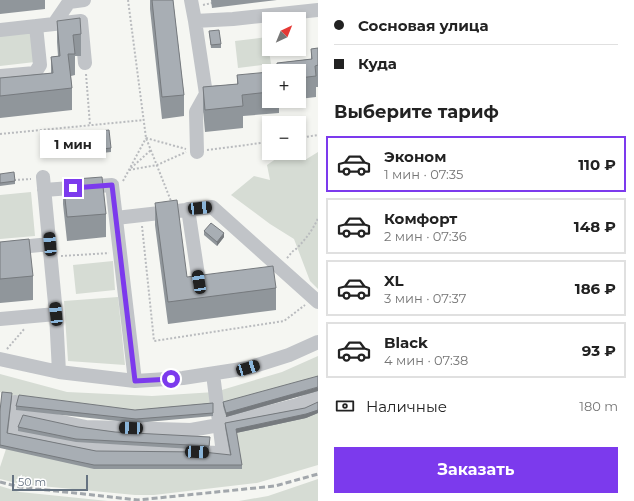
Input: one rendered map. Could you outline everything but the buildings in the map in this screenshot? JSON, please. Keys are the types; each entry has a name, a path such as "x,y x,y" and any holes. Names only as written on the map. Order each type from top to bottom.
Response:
{"street":[{"path":"54,24 70,2 84,0"},
{"path":"191,0 206,94 196,112 197,152"},
{"path":"195,21 318,10"},
{"path":"0,30 81,21 85,63"},
{"path":"0,76 35,73 40,65 36,26"},
{"path":"206,94 234,90"},
{"path":"59,372 56,314 44,184 112,185 135,381"},
{"path":"116,218 212,207 316,300"},
{"path":"188,209 199,282 223,280"},
{"path":"0,249 50,250"},
{"path":"270,275 286,274"},
{"path":"0,319 56,314"},
{"path":"2,356 59,372 135,381 183,378 248,368 289,355 318,342"},
{"path":"213,374 219,424 223,453 95,450 12,434 15,407 86,427 190,430 219,424 297,405 318,397"}],"path":[{"path":"128,0 146,138 171,203"},
{"path":"85,63 90,125"},
{"path":"0,134 144,120"},
{"path":"306,137 318,135"},
{"path":"129,170 157,165 190,150 146,138"},
{"path":"112,185 122,183 146,138"},
{"path":"197,152 262,143"},
{"path":"129,170 151,150"},
{"path":"14,180 44,184"},
{"path":"141,215 154,341 284,321 316,300"},
{"path":"284,259 289,258 294,250 302,244 314,228 318,218"},
{"path":"50,250 120,252"},
{"path":"2,356 35,317"}],"shaded area":[{"path":"32,33 35,62 0,66 0,36"},
{"path":"262,38 262,56 270,56 271,64 238,68 235,41"},
{"path":"318,152 318,289 310,281 294,239 270,224 231,195 254,176 270,180 267,165 274,160 306,159"},
{"path":"31,192 35,236 0,239 0,195"},
{"path":"113,261 115,290 76,294 73,265"},
{"path":"118,297 125,365 68,361 64,301"},
{"path":"318,356 318,380 223,406 135,413 19,399 0,392 0,374 67,392 152,396 215,392 282,372"},
{"path":"318,413 318,465 257,483 154,495 135,495 20,484 0,479 0,467 6,449 242,469 236,433"},
{"path":"318,479 318,501 239,501 268,496"},
{"path":"0,486 20,492 108,501 0,501"}],"railway":[{"path":"0,482 20,487 138,500 275,486 318,474"}],"route":[{"path":"73,188 112,185 135,381 171,379"}]}
